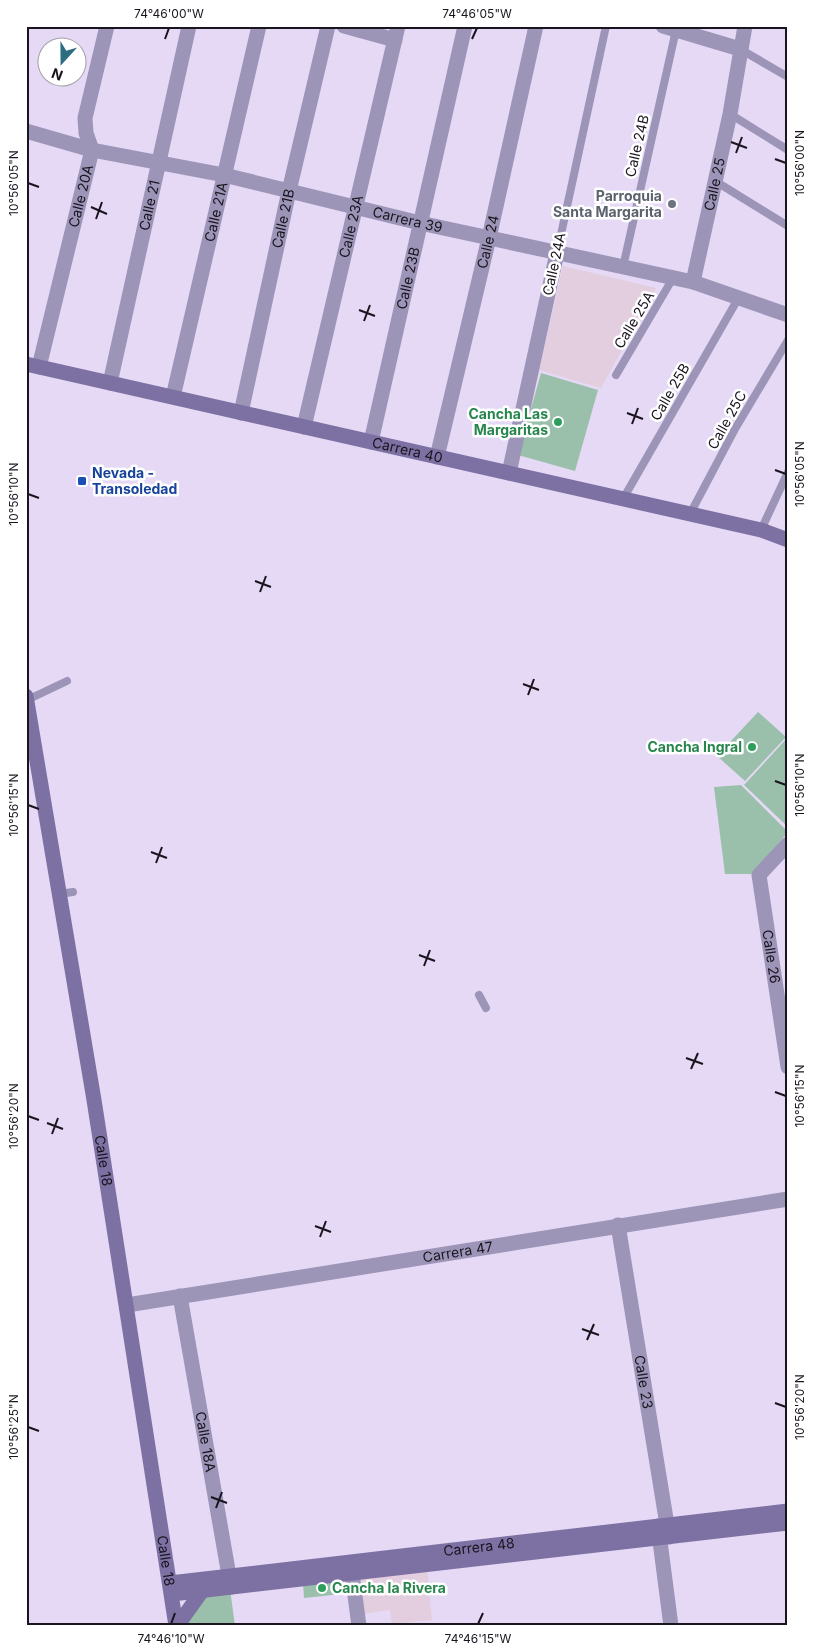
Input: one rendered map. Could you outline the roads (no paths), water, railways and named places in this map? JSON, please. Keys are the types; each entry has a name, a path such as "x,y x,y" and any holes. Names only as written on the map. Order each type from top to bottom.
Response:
{"street":[{"name":"Calle 20A","path":"33,365 92,150 86,133 85,118 107,26"},
{"name":"Calle 21","path":"110,383 189,26"},
{"name":"Calle 21A","path":"173,397 259,26"},
{"name":"Calle 21B","path":"241,413 289,191 328,26"},
{"path":"344,26 397,33"},
{"name":"Calle 23B","path":"371,442 465,26"},
{"name":"Calle 24","path":"437,457 490,238 536,26"},
{"name":"Calle 25","path":"693,282 730,114 745,26"},
{"path":"669,28 740,49"},
{"name":"Calle 23A","path":"304,427 397,33"},
{"name":"Carrera 39","path":"26,131 92,150 159,161 224,175 420,223 693,282 788,315"},
{"name":"Calle 24A","path":"509,473 556,253"},
{"name":"Carrera 40","path":"33,365 761,530 788,540"},
{"name":"Calle 18","path":"27,698 66,893 177,1626"},
{"name":"Calle 26","path":"788,844 759,875 788,1067"},
{"name":"Carrera 47","path":"127,1305 788,1198"},
{"name":"Calle 23","path":"618,1225 663,1532 671,1626"},
{"name":"Calle 18A","path":"180,1296 230,1581"},
{"name":"Carrera 48","path":"230,1581 352,1573 663,1532 788,1511"},
{"name":"Carrera 48","path":"171,1588 663,1532 788,1523"},
{"path":"168,1565 200,1585 177,1626"},
{"path":"352,1573 359,1626"}],"lane":[{"name":"Calle 24A","path":"556,253 606,26"},
{"name":"Calle 24B","path":"623,267 669,28"},
{"path":"740,49 788,77"},
{"path":"730,114 788,150"},
{"path":"715,181 788,226"},
{"name":"Calle 25A","path":"616,375 674,278"},
{"name":"Calle 25B","path":"623,499 739,297"},
{"name":"Calle 25C","path":"690,514 735,429 788,340"},
{"path":"761,530 788,472"},
{"path":"27,698 67,681"},
{"path":"478,995 486,1008"}],"place":[{"name":"Parroquia Santa Margarita","path":"672,204"},
{"name":"Cancha Las Margaritas","path":"558,422"},
{"name":"Nevada - Transoledad","path":"82,481"},
{"name":"Cancha Ingral","path":"752,747"},
{"name":"Cancha la Rivera","path":"322,1588"}]}
